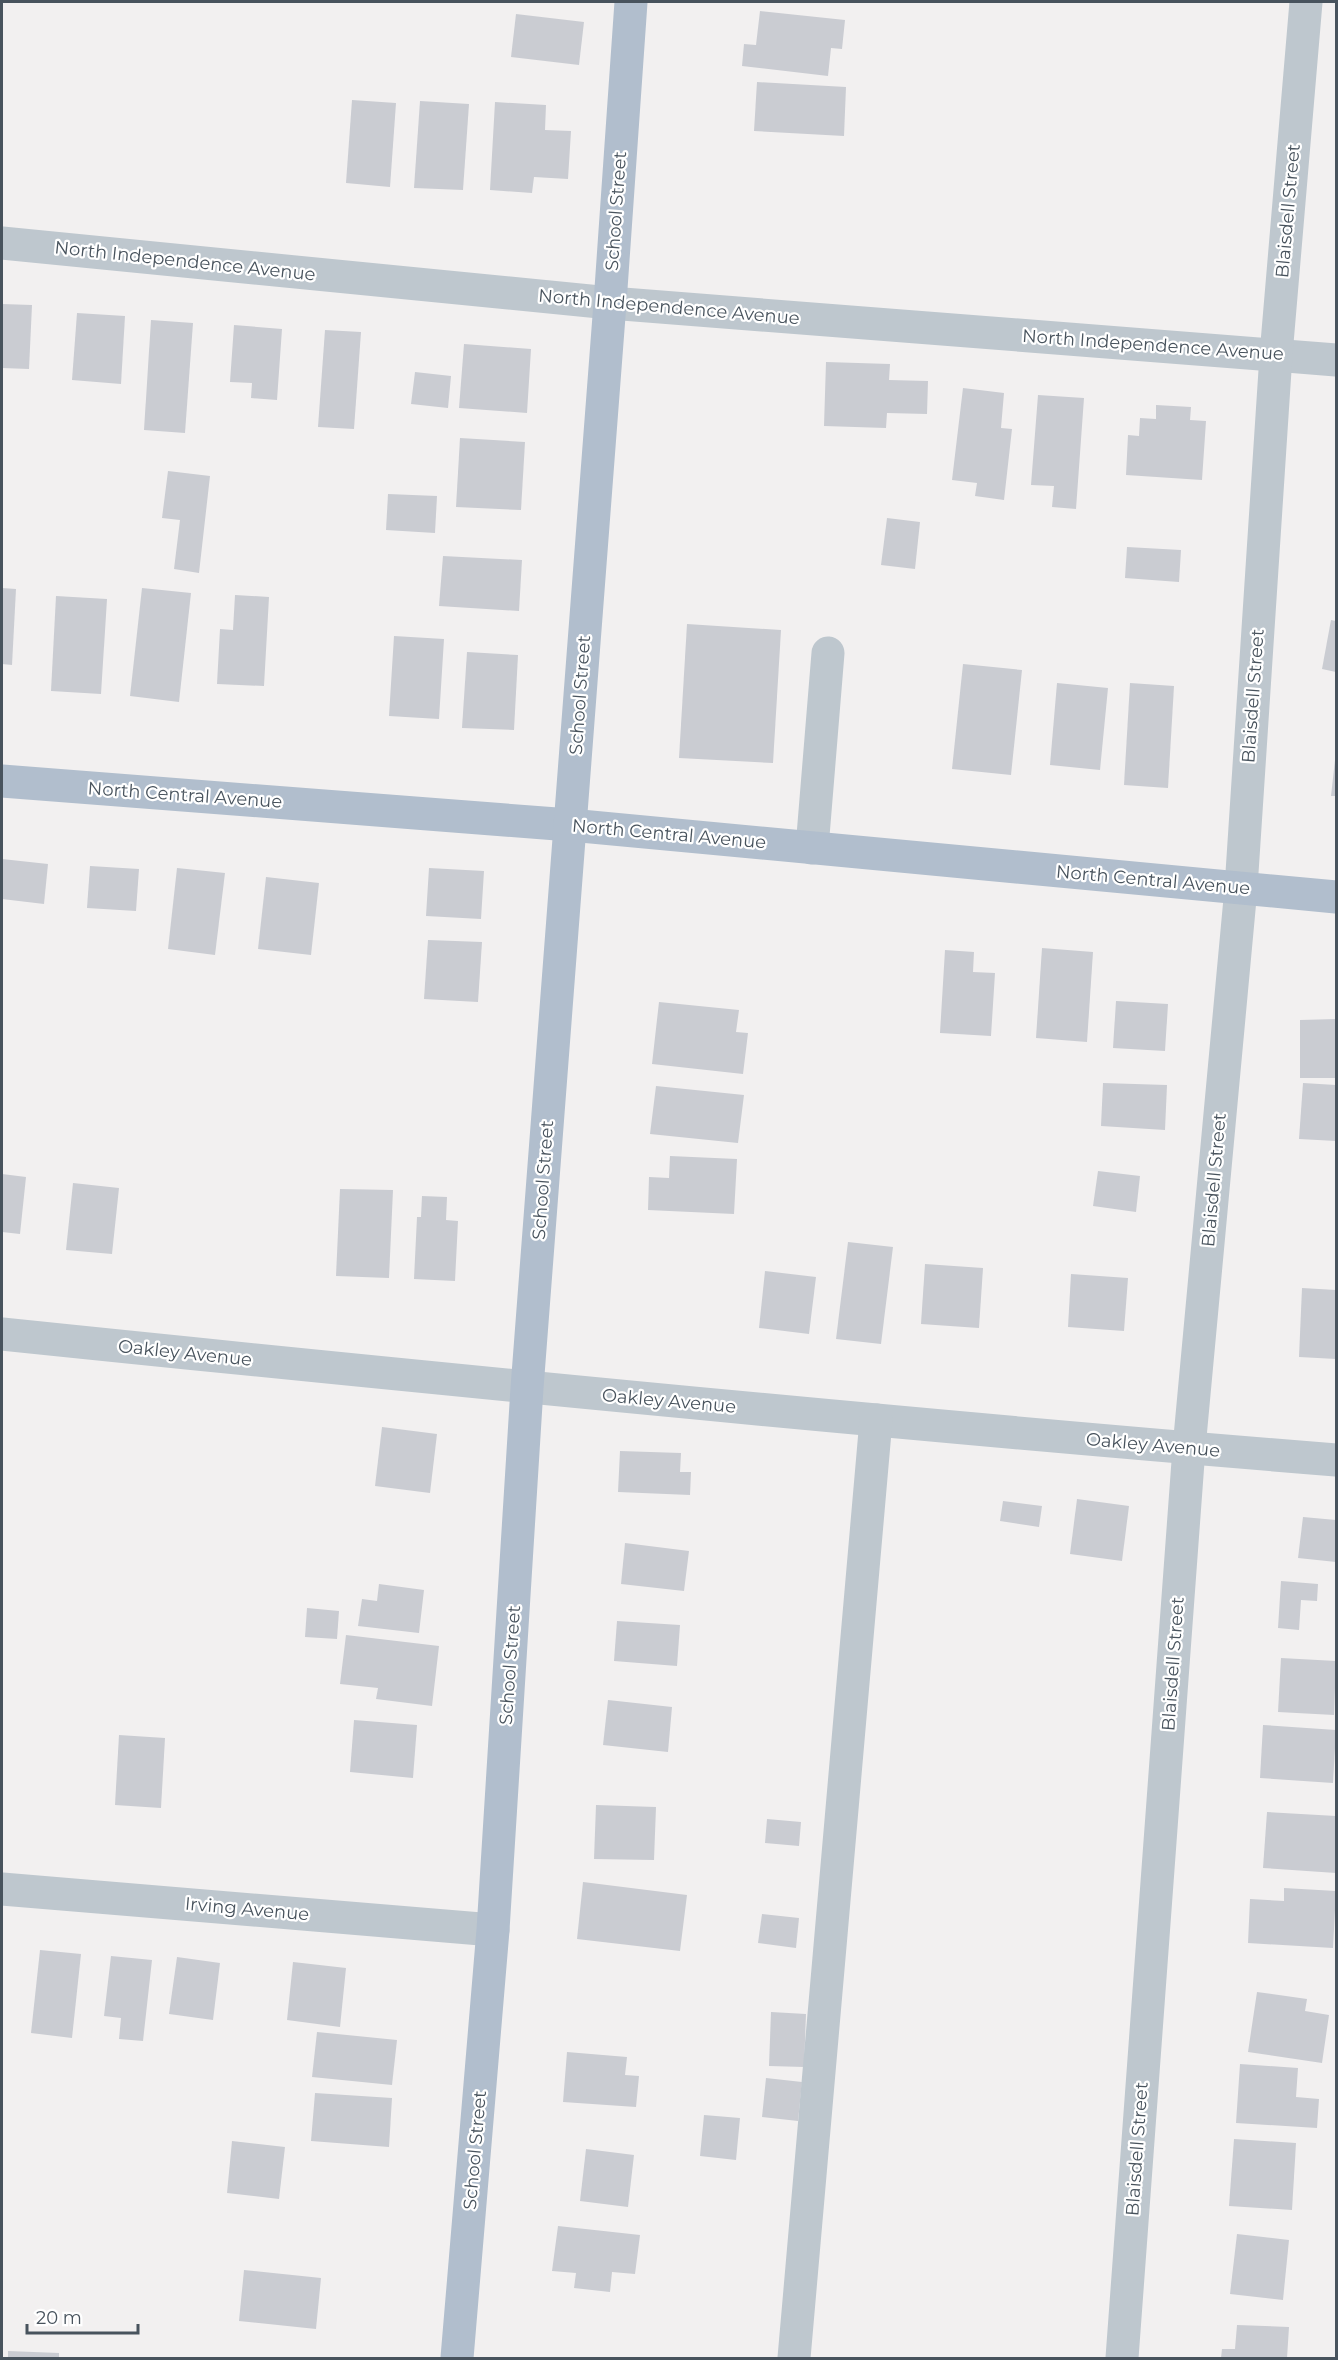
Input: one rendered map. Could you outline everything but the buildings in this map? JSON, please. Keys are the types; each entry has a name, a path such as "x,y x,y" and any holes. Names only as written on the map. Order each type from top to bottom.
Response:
{"main road":[{"name":"School Street","path":"458,2358 493,1930 527,1388 631,2"},
{"name":"North Central Avenue","path":"2,781 570,825 1336,897"}],"street":[{"name":"Blaisdell Street","path":"1122,2358 1189,1448 1241,888 1276,355 1306,2"},
{"name":"North Independence Avenue","path":"2,243 610,303 1336,360"},
{"path":"812,848 828,653"},
{"name":"Oakley Avenue","path":"2,1334 527,1388 1336,1460"},
{"path":"794,2358 876,1420"},
{"name":"Irving Avenue","path":"2,1889 493,1930"}]}
